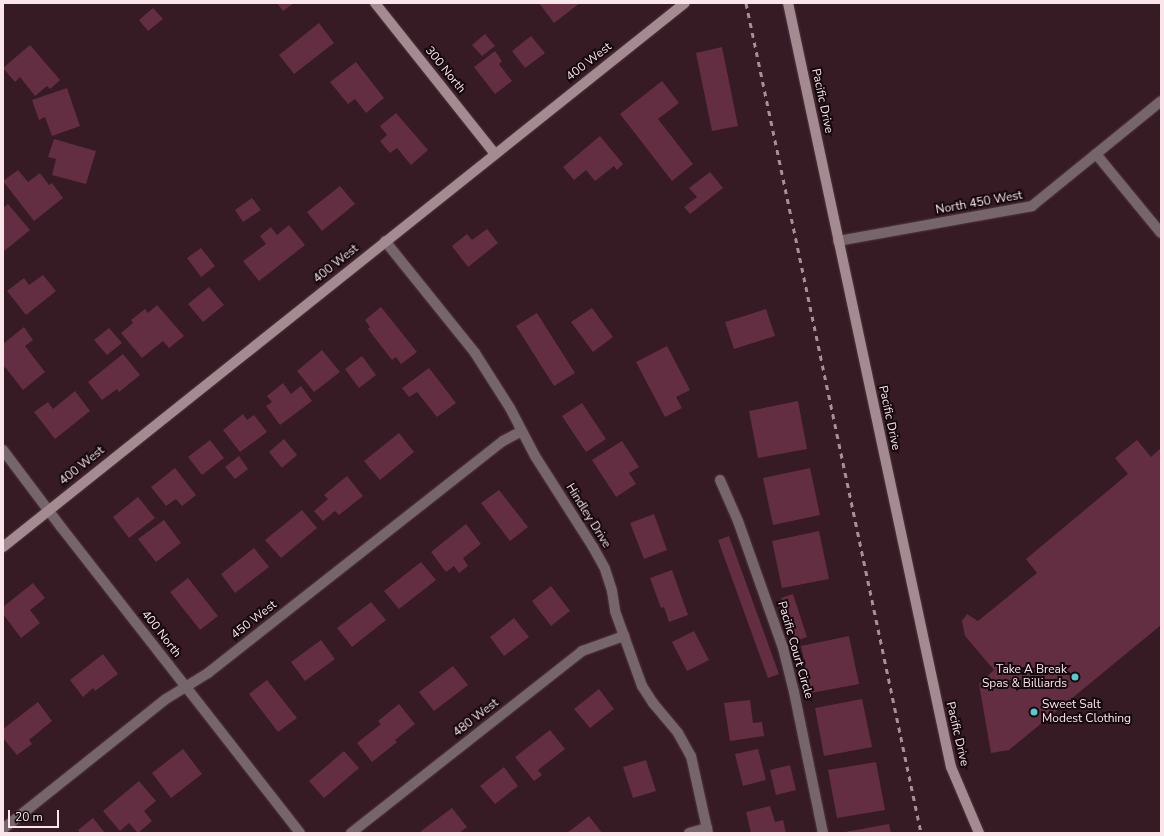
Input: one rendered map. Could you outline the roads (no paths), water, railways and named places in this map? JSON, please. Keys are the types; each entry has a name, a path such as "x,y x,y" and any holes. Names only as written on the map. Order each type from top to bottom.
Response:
{"street":[{"name":"300 North","path":"375,3 495,154"},
{"name":"400 West","path":"3,547 685,3"},
{"name":"Pacific Drive","path":"788,3 951,768 979,833"},
{"name":"North 450 West","path":"838,241 1032,206 1161,101"},
{"path":"1096,154 1161,233"},
{"name":"Hindley Drive","path":"385,241 475,353 510,408 535,456 593,547 605,569 612,591 615,612 642,686 653,703 678,733 691,756 707,830"},
{"name":"450 West","path":"3,829 165,700 208,673 503,441 522,430"},
{"name":"400 North","path":"3,450 185,687 300,833"},
{"name":"Pacific Court Circle","path":"720,480 738,521 783,648 794,692 823,833"},
{"name":"480 West","path":"350,833 582,651 624,636"},
{"path":"689,833 707,830"}],"railway":[{"path":"746,3 921,833"}],"place":[{"name":"Take A Break Spas & Billiards","path":"1075,677"},
{"name":"Sweet Salt Modest Clothing","path":"1034,712"}]}
